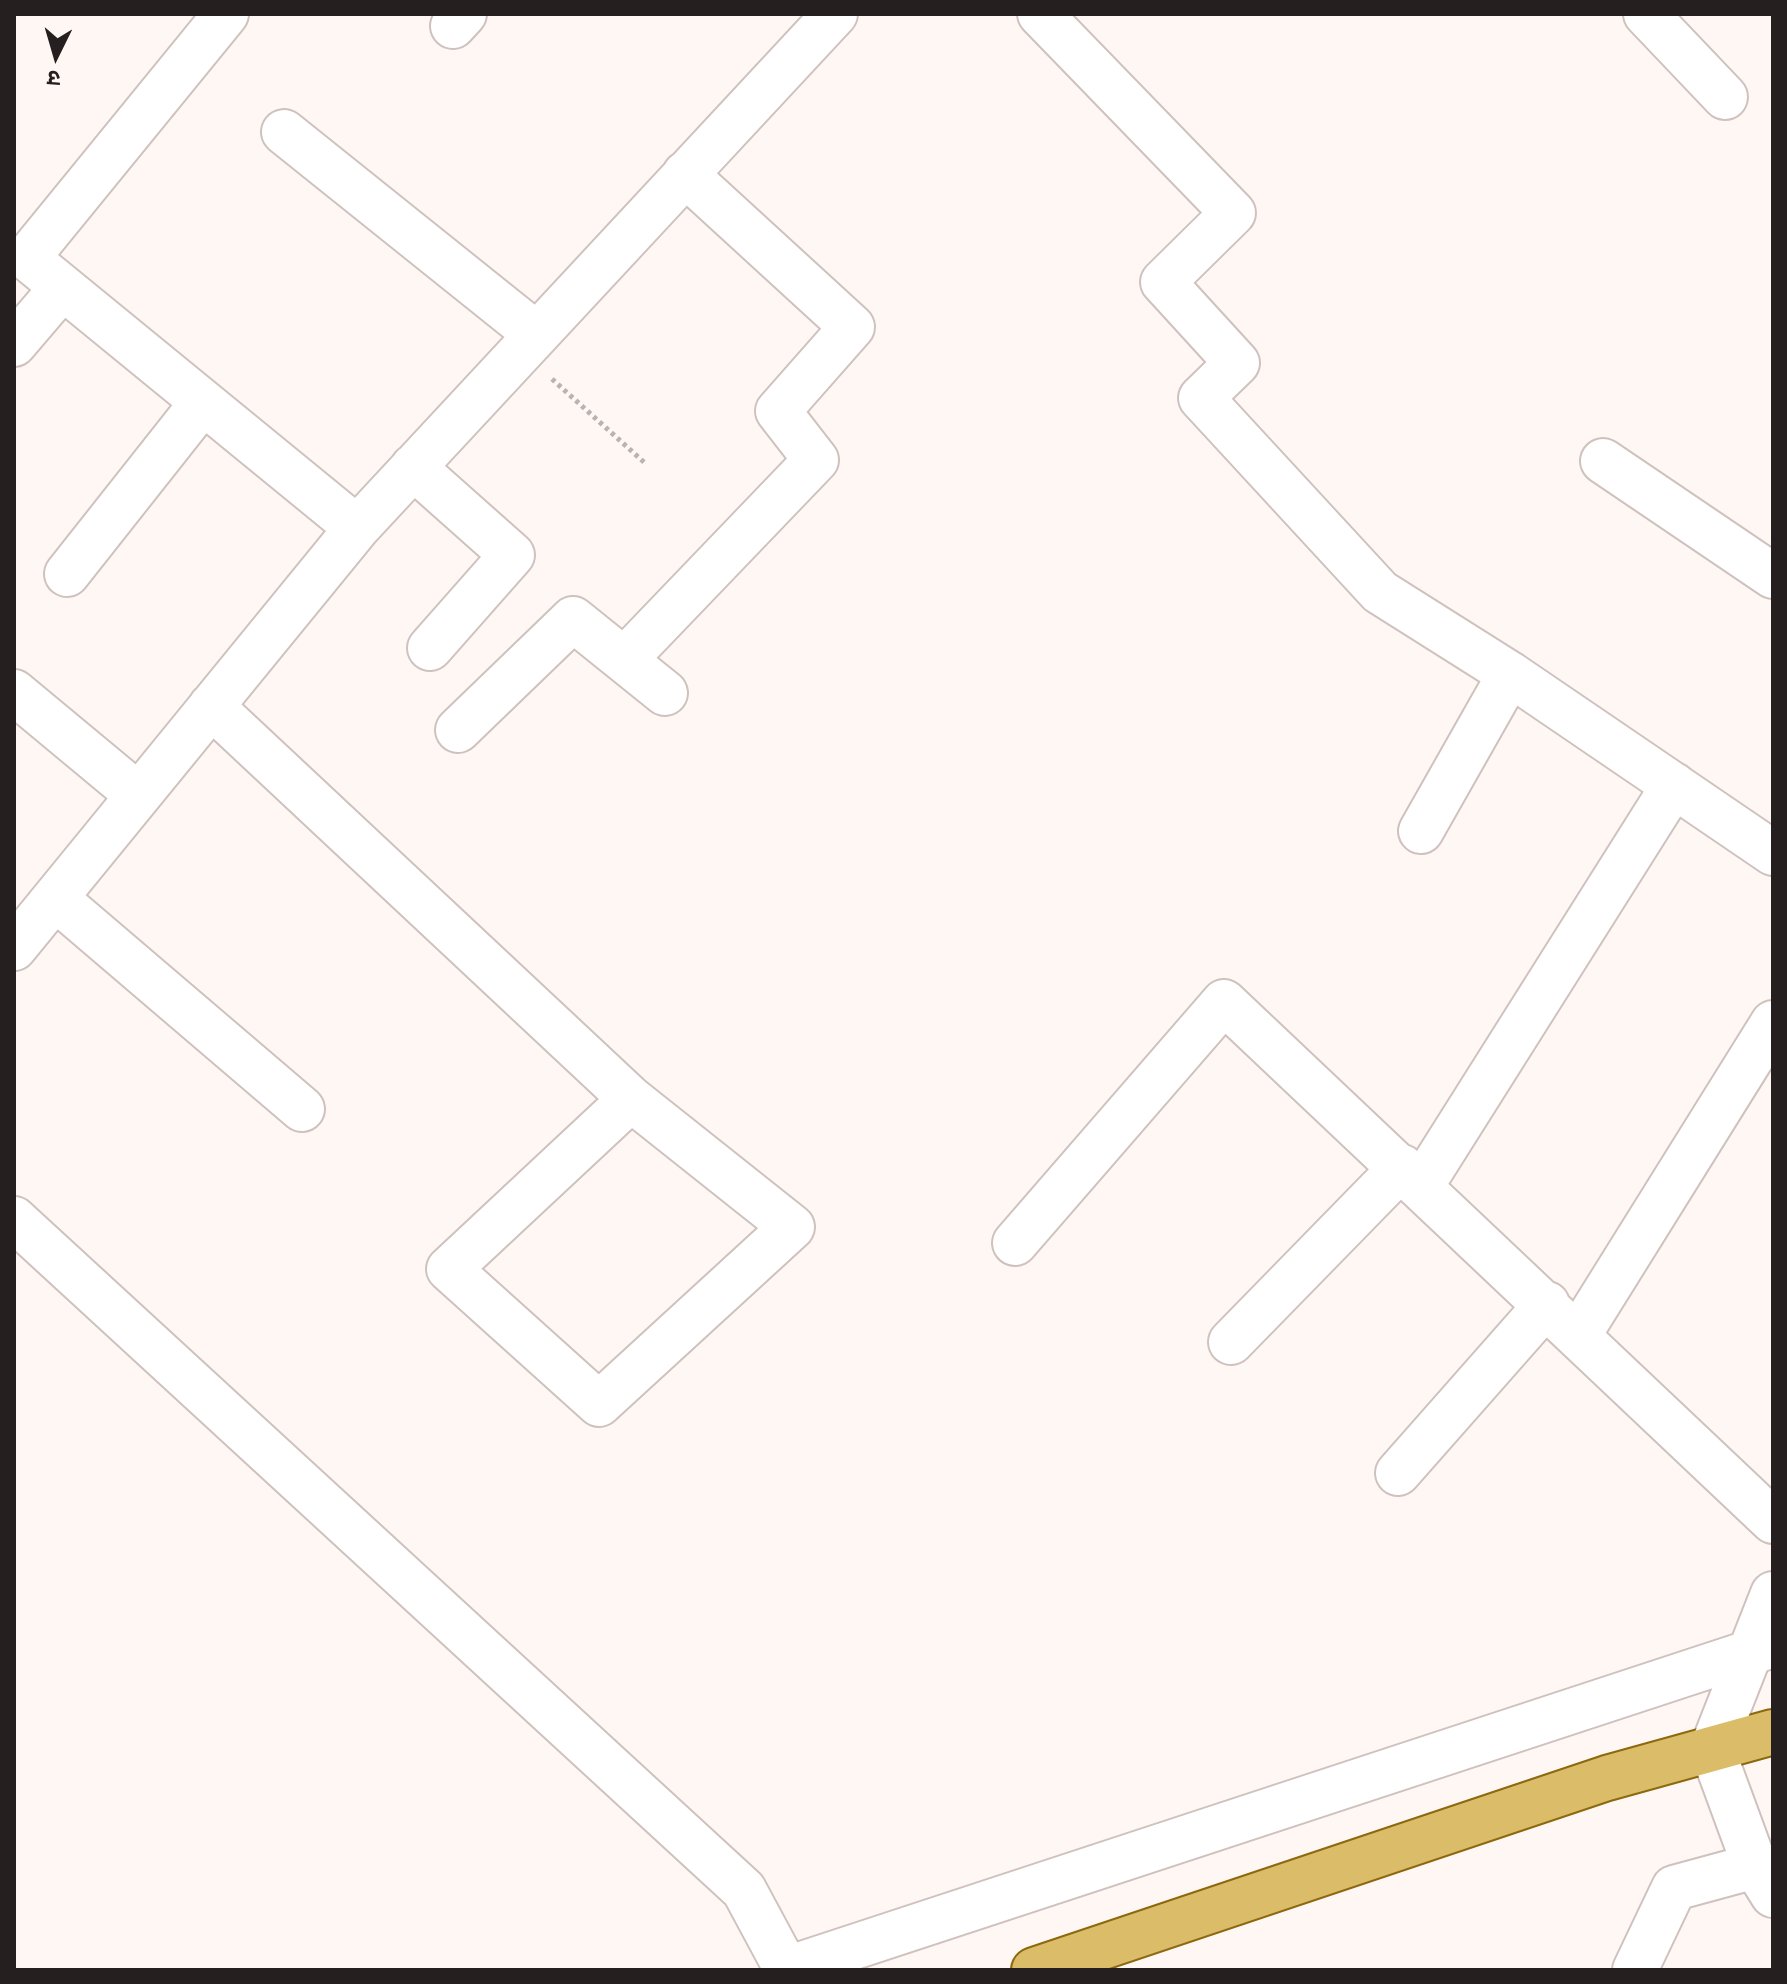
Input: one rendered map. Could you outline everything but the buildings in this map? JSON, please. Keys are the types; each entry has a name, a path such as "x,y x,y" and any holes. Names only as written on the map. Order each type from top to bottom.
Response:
{"main road":[{"path":"1034,1970 1607,1778 1773,1732"}],"street":[{"path":"226,14 27,258 61,289 357,528"},
{"path":"14,948 37,904 138,795 357,528 835,14"},
{"path":"1040,14 1233,213 1163,282 1237,363 1201,398 1380,592 1510,674 1773,853"},
{"path":"1646,14 1725,97"},
{"path":"284,132 528,342"},
{"path":"625,659 816,460 778,411 852,327 685,174"},
{"path":"14,344 61,289"},
{"path":"67,574 203,402"},
{"path":"1603,461 1773,576"},
{"path":"413,467 512,555 430,648"},
{"path":"458,730 573,619 665,693"},
{"path":"1421,831 1510,674"},
{"path":"14,692 138,795"},
{"path":"211,706 631,1099 792,1227 599,1404 449,1269 631,1099"},
{"path":"1231,1342 1411,1177 1674,785"},
{"path":"37,904 302,1109"},
{"path":"1015,1243 1224,1002 1579,1334 1773,1521"},
{"path":"1579,1334 1773,1023"},
{"path":"14,1219 744,1890 787,1970 1761,1649"},
{"path":"1398,1473 1547,1304"},
{"path":"1635,1970 1674,1888 1764,1880 1712,1749 1761,1649 1773,1594"}],"path":[{"path":"528,342 646,464"}]}
